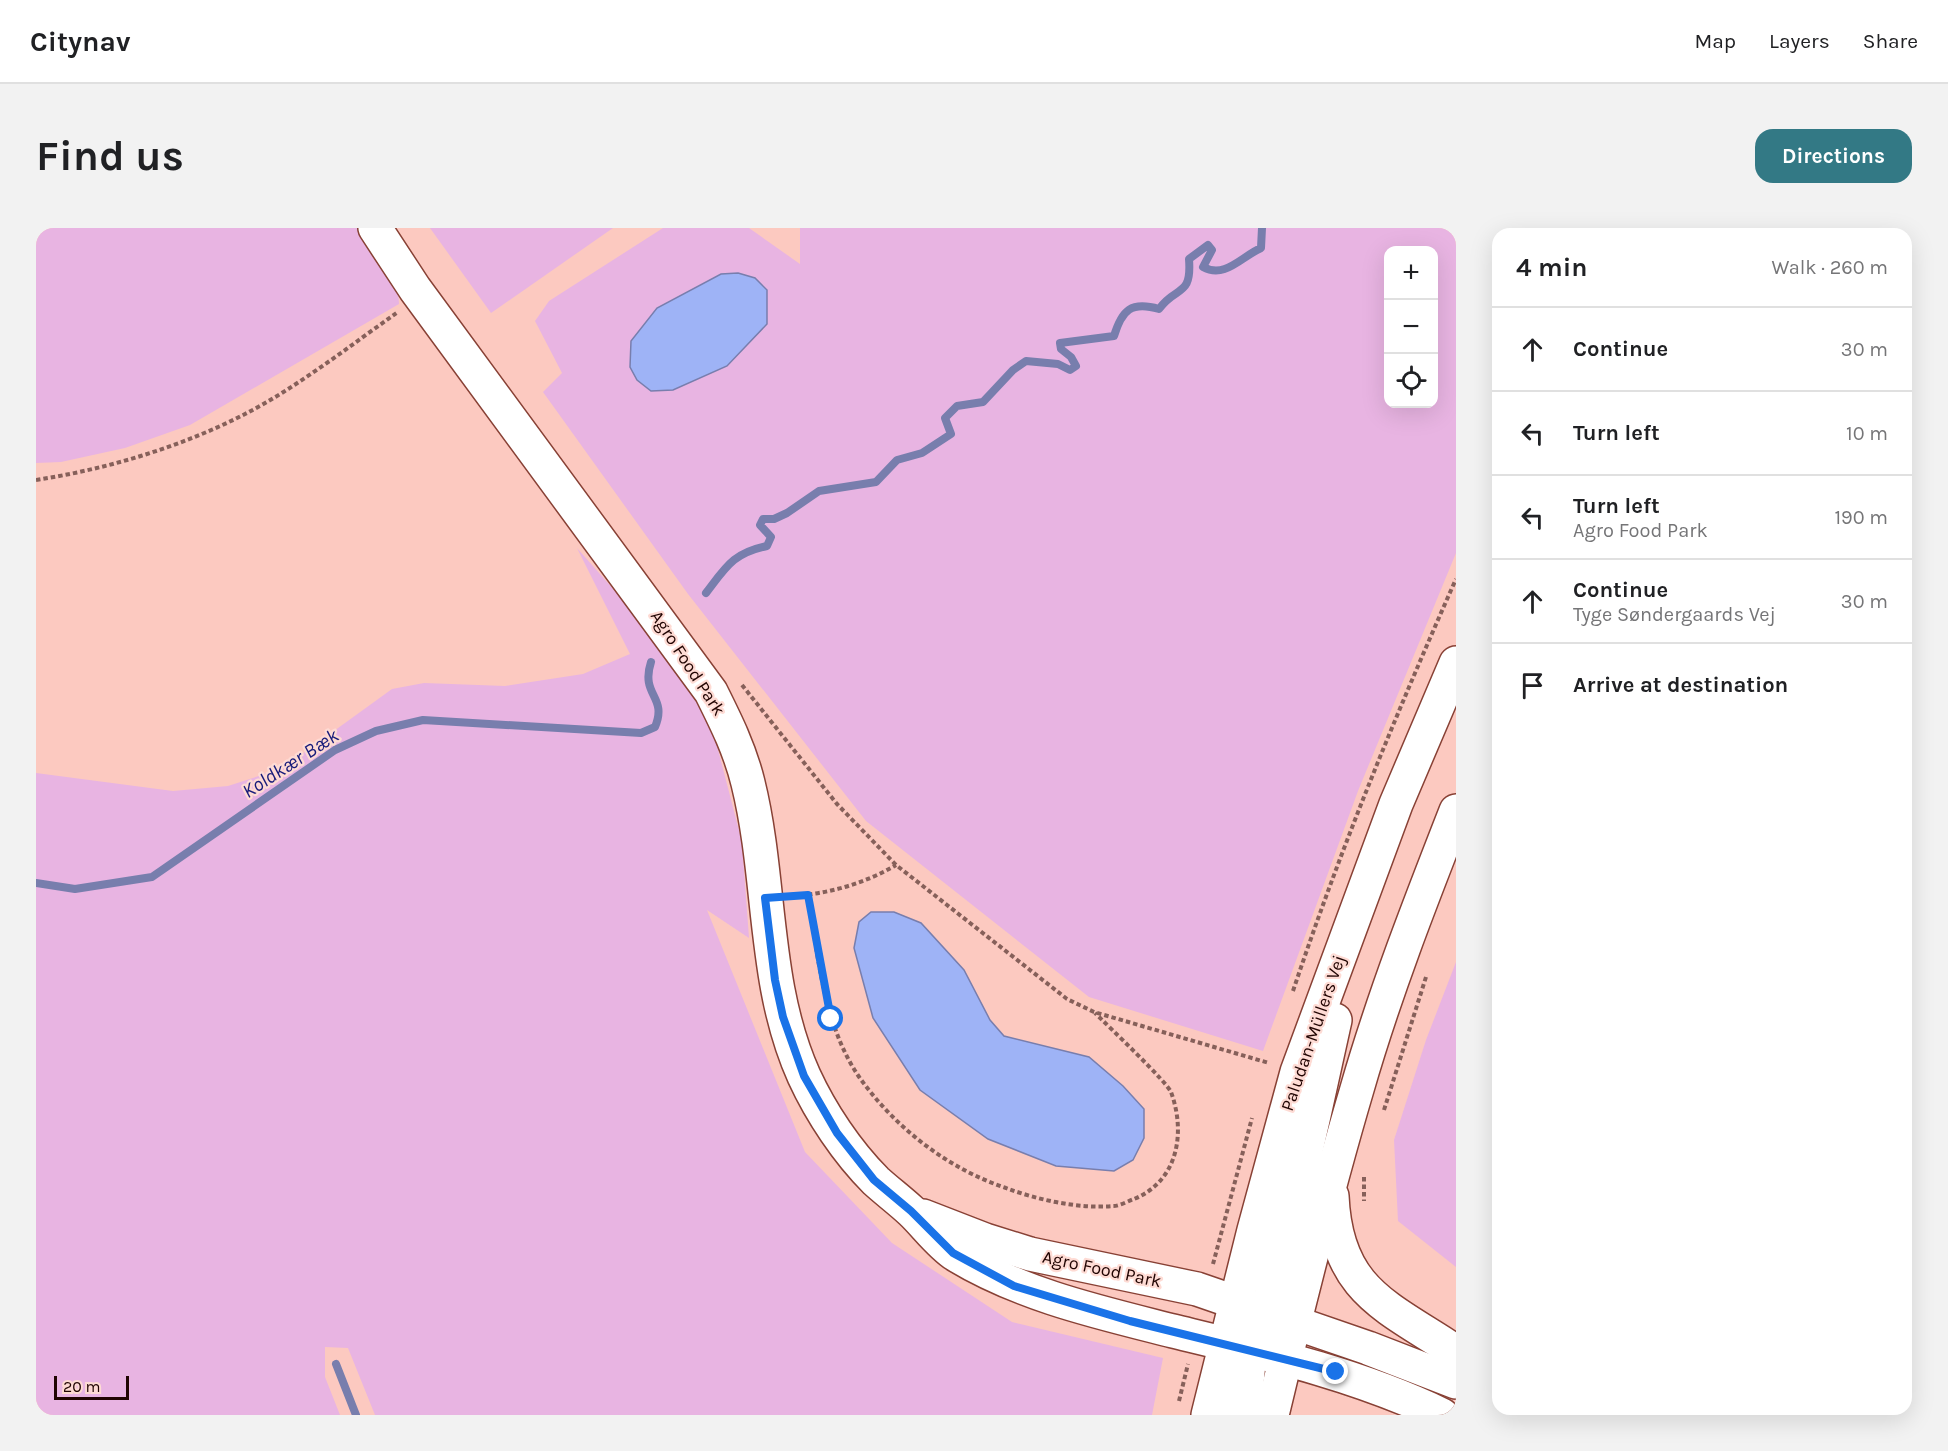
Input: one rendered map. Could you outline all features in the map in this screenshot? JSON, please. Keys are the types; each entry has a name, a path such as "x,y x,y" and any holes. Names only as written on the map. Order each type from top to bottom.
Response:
{"street":[{"name":"Agro Food Park","path":"375,228 421,297 711,692 736,742 748,783 775,980 783,1017 804,1076 837,1133 874,1180 911,1211 953,1253 1253,1327"},
{"name":"Paludan-Müllers Vej","path":"1253,1327 1297,1072 1365,887 1456,663"},
{"name":"Paludan-Müllers Vej","path":"1208,1415 1253,1327 1345,1189 1364,1067 1415,916 1456,811"},
{"path":"1345,1189 1333,1212 1343,1251 1354,1273 1370,1295 1394,1314 1456,1352"},
{"name":"Agro Food Park","path":"911,1211 1030,1254 1197,1289 1253,1327"},
{"name":"Paludan-Müllers Vej","path":"1253,1327 1285,1360 1272,1415"},
{"path":"1240,1415 1247,1390 1253,1327 1456,1382"},
{"path":"1285,1360 1369,1383 1442,1415"}],"path":[{"path":"36,480 116,463 167,447 246,414 421,297"},
{"path":"737,678 772,726 837,804 896,865 1068,999 1094,1012 1269,1064"},
{"path":"765,898 808,895 875,877 896,865"},
{"path":"808,895 831,1019 861,1079 900,1126 949,1161 1005,1188 1070,1204 1115,1206 1150,1192 1166,1176 1177,1154 1178,1132 1170,1089 1094,1012"},
{"path":"1381,1119 1430,968"},
{"path":"1364,1212 1364,1177 1367,1165"},
{"path":"1345,1189 1364,1177"}],"shaded area":[{"path":"36,228 361,228 398,291 399,304 190,425 125,448 61,462 36,463"},
{"path":"430,228 613,228 491,313"},
{"path":"663,228 749,228 800,264 800,228 1456,228 1456,553 1358,791 1263,1051 1089,997 866,821 688,594 543,392 562,373 535,321 549,301"},
{"path":"577,548 684,669 715,738 742,842 749,938 707,910 805,1152 892,1243 1012,1322 1163,1358 1152,1415 375,1415 348,1348 325,1347 325,1377 340,1415 36,1415 36,773 173,791 228,786 262,775 298,757 392,689 424,683 505,686 583,674 630,654"},
{"path":"1456,962 1456,1267 1398,1221 1394,1140 1426,1040"}],"water":[{"path":"738,273 755,278 767,290 767,324 727,366 673,390 651,391 637,380 630,367 631,341 657,308 721,274"},
{"path":"871,912 894,912 921,923 964,970 990,1020 1004,1036 1089,1057 1123,1086 1144,1109 1144,1138 1133,1160 1114,1171 1056,1166 988,1139 920,1090 873,1018 854,948 859,922"}],"waterway":[{"name":"Koldkær Bæk","path":"706,593 731,562 746,553 767,546 771,537 760,525 763,519 774,519 787,513 819,491 876,482 897,460 922,453 951,434 945,418 957,406 983,402 1013,370 1026,361 1058,364 1070,370 1076,366 1071,357 1061,349 1060,343 1114,336 1120,320 1129,310 1141,306 1159,309 1182,290 1188,280 1189,259 1208,245 1212,250 1203,267 1211,270 1226,269 1261,248 1262,228"},
{"name":"Koldkær Bæk","path":"36,883 75,889 152,877 335,750 376,731 423,720 641,733 655,727 658,717 657,702 649,682 651,662"},
{"path":"336,1364 356,1415"}],"route":[{"path":"831,1019 808,895 765,898 775,980 783,1017 804,1076 837,1133 874,1180 911,1211 953,1253 1014,1286 1130,1321 1336,1372"}]}
